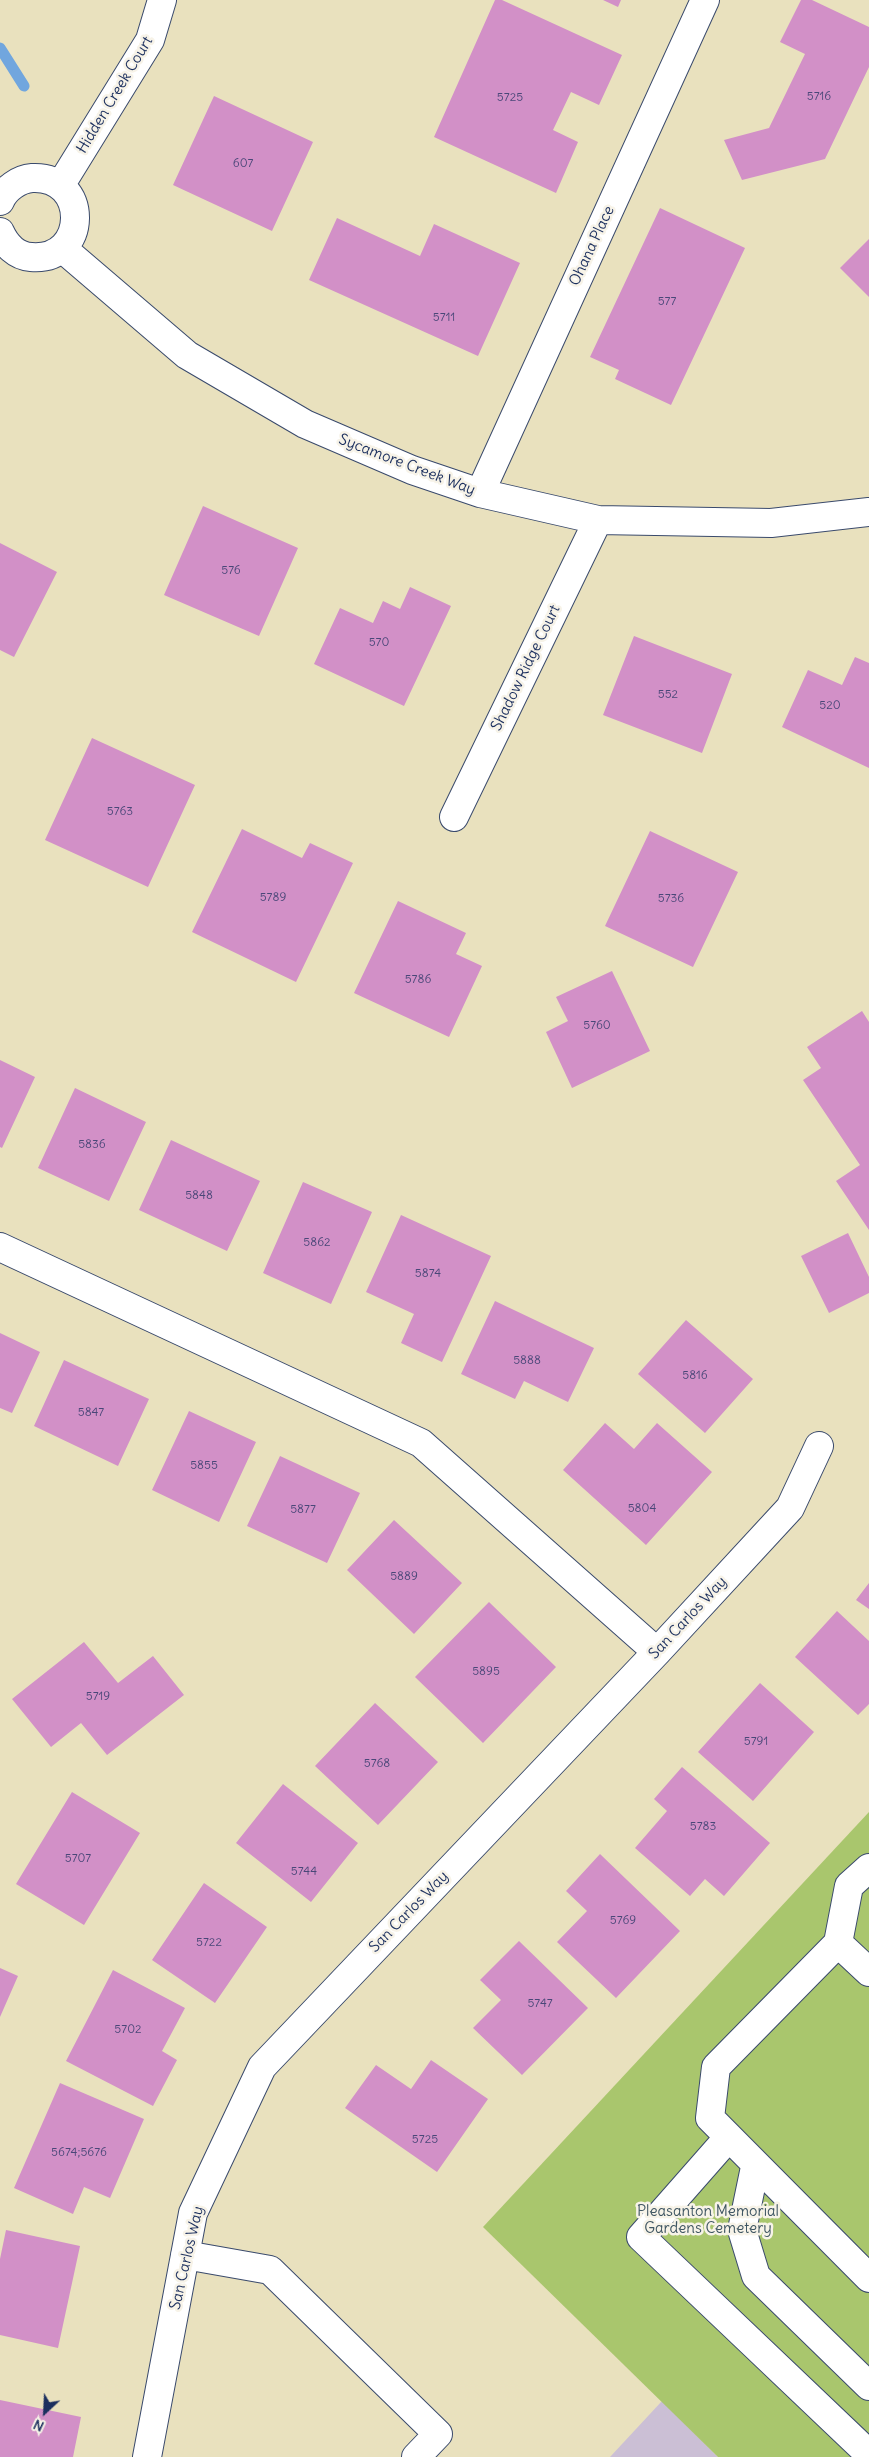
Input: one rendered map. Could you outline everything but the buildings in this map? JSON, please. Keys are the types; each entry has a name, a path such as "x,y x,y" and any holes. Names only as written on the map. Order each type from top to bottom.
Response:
{"street":[{"name":"Hidden Creek Court","path":"60,186 150,40 162,0"},
{"name":"Ohana Place","path":"480,493 705,0"},
{"path":"2,243 15,252 28,257 42,257 62,248 75,228 75,211 69,194 50,180 33,178 4,187"},
{"name":"Sycamore Creek Way","path":"62,248 188,355 304,424 412,470 480,493 598,520 771,524 869,512"},
{"name":"Shadow Ridge Court","path":"454,817 598,520"},
{"path":"0,1247 421,1443 657,1652"},
{"name":"San Carlos Way","path":"147,2457 194,2213 262,2067 657,1652 790,1508 819,1446"},
{"path":"869,1868 849,1886 838,1943 716,2067 710,2118 755,2167 869,2278"},
{"path":"838,1943 869,1972"},
{"path":"728,2138 641,2237 869,2454"},
{"path":"755,2167 742,2230 756,2276 869,2386"},
{"path":"185,2255 270,2270 438,2434 416,2457"}],"shaded area":[{"path":"662,2401 718,2457 610,2457"}],"green space":[{"name":"Pleasanton Memorial Gardens Cemetery","path":"869,1812 869,2457 718,2457 483,2227"}],"waterway":[{"path":"0,48 24,86"}]}
